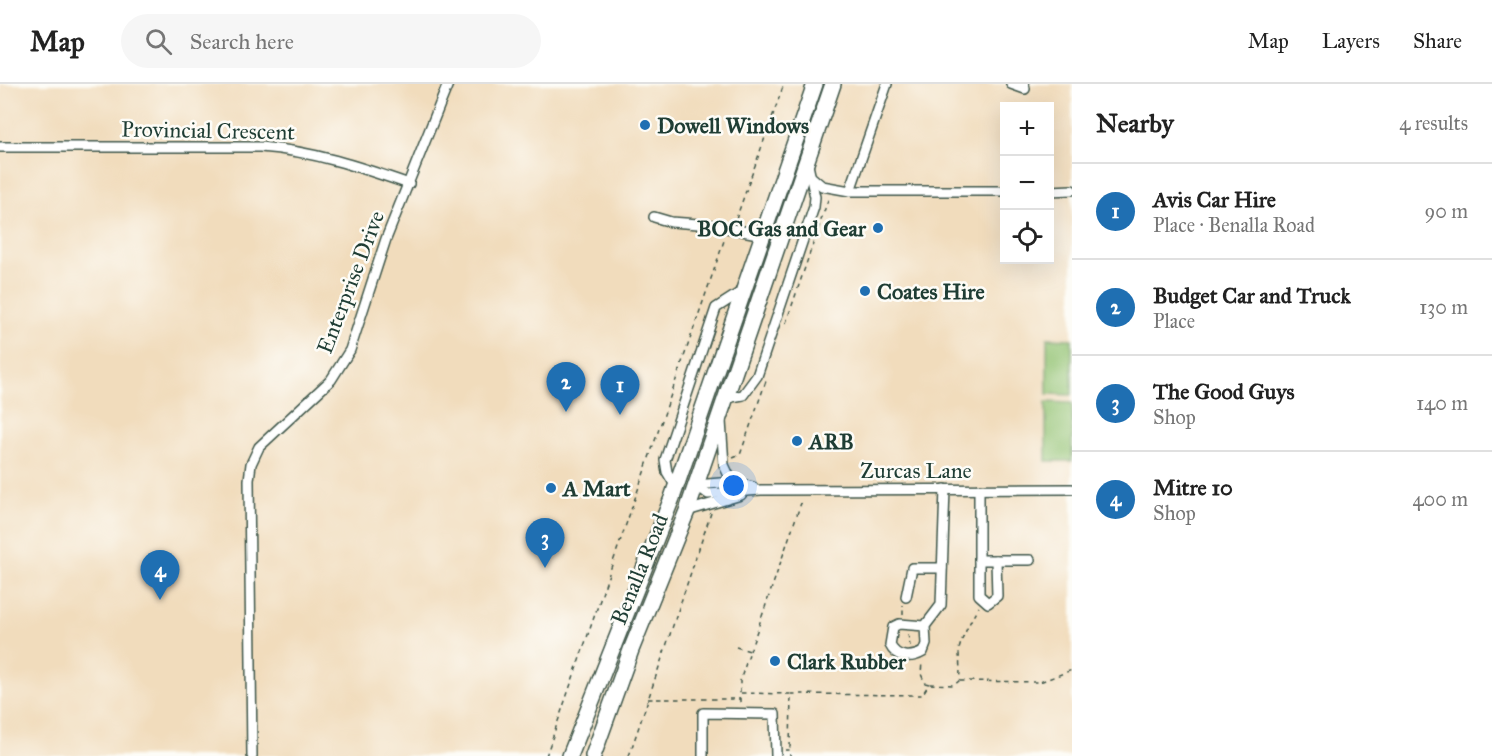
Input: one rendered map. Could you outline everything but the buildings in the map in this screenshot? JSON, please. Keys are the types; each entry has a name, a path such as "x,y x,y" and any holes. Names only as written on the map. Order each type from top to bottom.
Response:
{"highway":[{"name":"Benalla Road","path":"570,756 678,482 815,84"},
{"name":"Benalla Road","path":"593,756 631,650 687,511 787,220 809,167 833,84"},
{"path":"763,235 771,233 787,220"},
{"path":"678,482 696,485"}],"street":[{"name":"Enterprise Drive","path":"252,756 249,480 251,464 259,447 331,380 350,350 386,239 448,84"},
{"path":"850,191 887,84"},
{"path":"1011,84 1024,89 1024,84"},
{"name":"Provincial Crescent","path":"0,147 293,149 349,163 409,184"},
{"path":"809,167 822,186 850,191 1000,191"},
{"name":"Benalla Road","path":"724,406 743,394 757,376 814,207 815,196 809,167"},
{"path":"1054,191 1072,190"},
{"path":"654,217 671,222 763,235"},
{"path":"724,406 724,465 732,482"},
{"name":"Zurcas Lane","path":"696,485 732,482 760,489"},
{"name":"Zurcas Lane","path":"696,485 708,494 760,489 1072,489"},
{"name":"Zurcas Lane","path":"687,511 760,489"},
{"path":"925,626 899,624 891,630 891,648 896,655 917,656 925,650 925,626 941,605 945,489"},
{"path":"979,489 979,595 983,601 992,603 997,596 996,560"},
{"path":"979,560 1030,560"},
{"path":"906,597 912,568 942,568"},
{"path":"703,756 704,713 775,714 776,756"}],"path":[{"path":"546,756 723,245 727,234 733,229 784,84"},
{"path":"647,699 740,699 740,681 801,503"},
{"path":"629,756 711,514"},
{"path":"906,597 902,609 909,645 922,661 923,679 929,684 954,685 960,681 1040,682 1072,670"},
{"path":"960,681 962,664 960,646 973,614 983,601"},
{"path":"736,646 750,651"},
{"path":"791,694 922,695 929,684"}],"green space":[{"path":"1047,338 1072,339 1072,395 1047,394"},
{"path":"1046,402 1072,403 1072,461 1046,461"}],"place":[{"name":"Dowell Windows","path":"645,125"},
{"name":"BOC Gas and Gear","path":"878,228"},
{"name":"Coates Hire","path":"865,291"},
{"name":"Budget Car and Truck","path":"566,412"},
{"name":"Avis Car Hire","path":"620,415"},
{"name":"ARB","path":"797,441"},
{"name":"A Mart","path":"551,488"},
{"name":"The Good Guys","path":"545,568"},
{"name":"Mitre 10","path":"160,600"},
{"name":"Clark Rubber","path":"775,661"}]}
